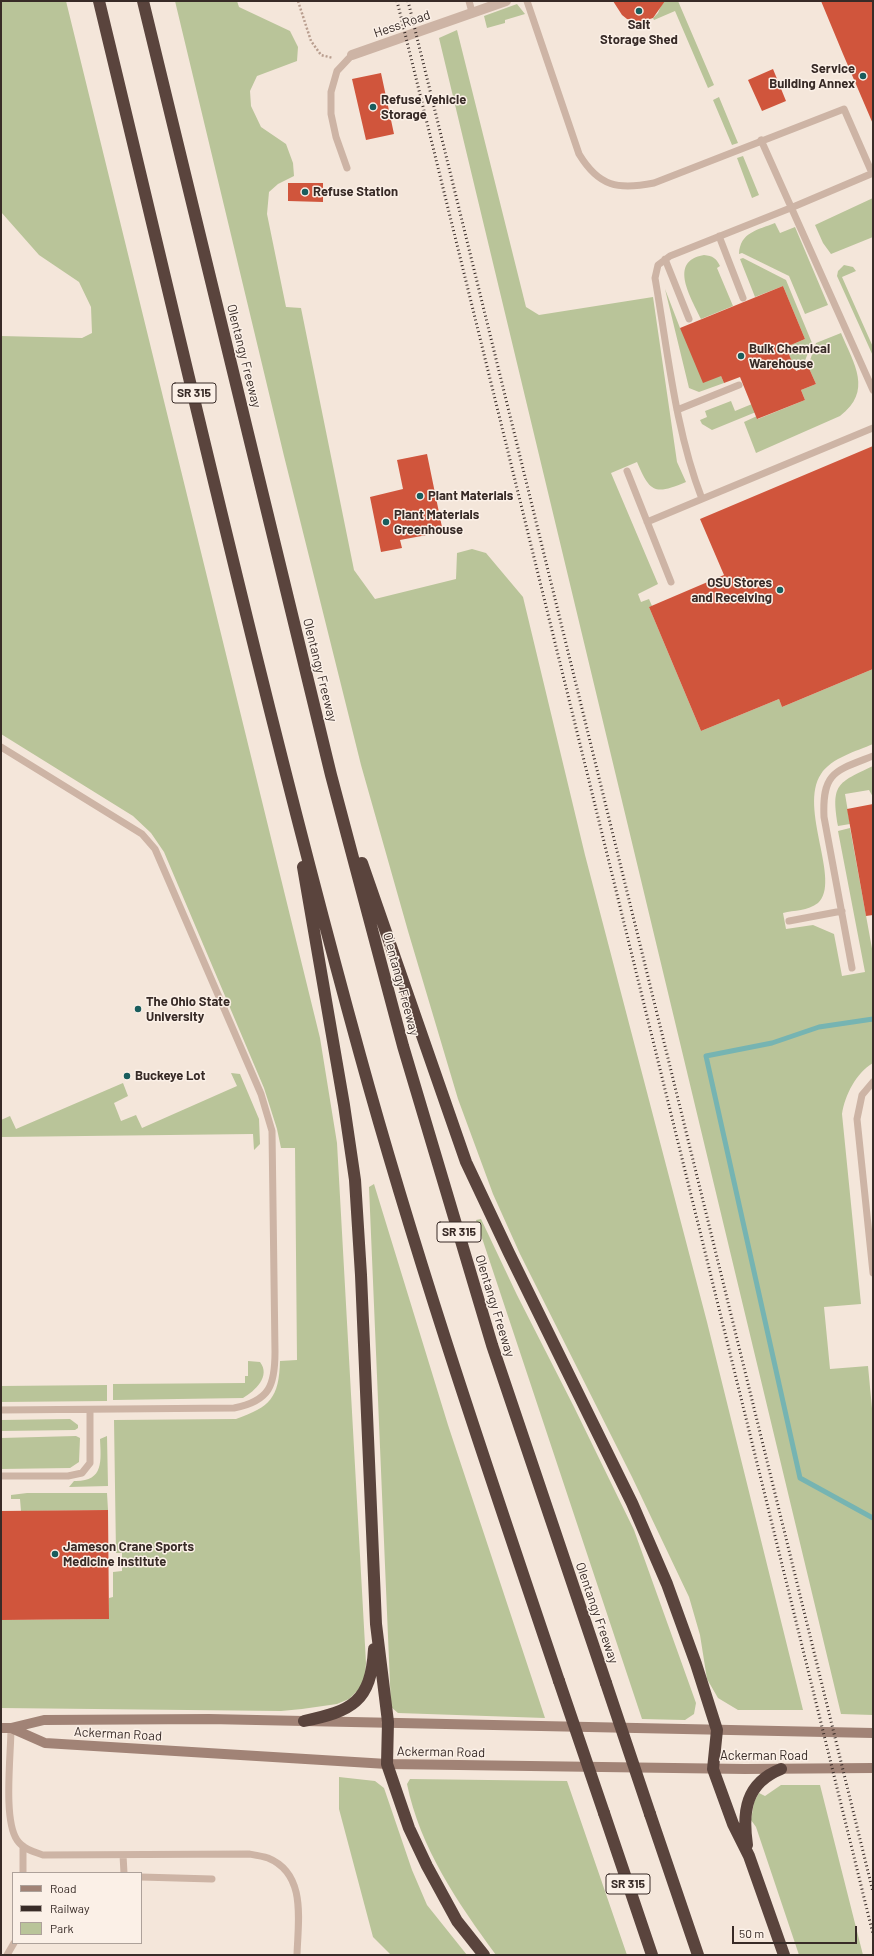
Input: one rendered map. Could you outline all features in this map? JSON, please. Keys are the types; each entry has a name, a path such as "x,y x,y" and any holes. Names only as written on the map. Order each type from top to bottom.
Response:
{"highway":[{"name":"SR 315","path":"98,1 289,786 361,1058 450,1358 652,1955"},
{"name":"Olentangy Freeway","path":"143,1 331,775 403,1046 492,1345 698,1955"},
{"path":"331,775 466,1162 647,1536 667,1584 696,1664 717,1730 714,1769 733,1824 749,1856 784,1955"},
{"path":"289,786 344,1105 355,1180 376,1624 388,1722 387,1764 409,1828 426,1866 457,1922 484,1955"},
{"path":"304,1721 332,1715 351,1707 363,1692 370,1677 374,1659 376,1624"},
{"path":"749,1856 745,1820 747,1802 754,1788 768,1774 781,1769"}],"main road":[{"name":"Ackerman Road","path":"1,1728 12,1728 44,1720 209,1719 873,1733"},
{"name":"Ackerman Road","path":"12,1728 45,1743 387,1764 714,1769 873,1768"}],"street":[{"name":"Hess Road","path":"352,55 506,1"}],"lane":[{"path":"469,1 472,12"},
{"path":"528,1 579,154 588,169 598,178 623,186 654,183 761,140 844,109 872,173 665,259 658,265 655,278 677,410 690,467 702,499"},
{"path":"347,168 334,132 331,114 331,92 337,71 352,55"},
{"path":"761,140 793,207 873,390"},
{"path":"719,236 744,298"},
{"path":"665,259 689,319"},
{"path":"677,410 739,385"},
{"path":"647,522 873,428"},
{"path":"627,471 670,582"},
{"path":"1,747 142,834 155,849 261,1094 272,1131 275,1374 266,1393 251,1404 234,1408 1,1410"},
{"path":"852,968 824,817 824,792 833,775 844,767 873,756"},
{"path":"789,921 842,911"},
{"path":"873,1082 862,1095 857,1119 873,1273"},
{"path":"864,1188 873,1187"},
{"path":"1,1476 68,1476 82,1473 90,1463 90,1410"},
{"path":"12,1728 9,1810 11,1828 18,1842 29,1850 43,1855 249,1854 267,1857 281,1865 291,1876 297,1890 297,1955"},
{"path":"23,1872 24,1846"},
{"path":"123,1855 124,1872"},
{"path":"142,1877 212,1879"},
{"path":"7,1955 13,1944"}],"path":[{"path":"298,1 311,41 321,56 335,59 352,55"}],"green space":[{"path":"1,1 66,1 320,1038 337,1143 366,1663 365,1677 360,1688 349,1699 337,1704 281,1711 1,1708 1,1620 109,1619 109,1598 113,1597 113,1572 122,1571 122,1553 116,1553 114,1420 236,1419 257,1410 265,1405 270,1399 275,1392 280,1361 297,1360 295,1148 281,1148 277,1129 264,1088 164,852 151,833 133,816 1,734 1,336 82,338 92,333 91,307 79,282 39,255 1,212"},
{"path":"175,1 237,1 239,7 290,31 298,47 297,61 257,76 250,91 251,106 261,127 286,144 293,163 294,176 278,184 269,192 267,214 286,307 301,308 354,570 375,599 456,579 457,553 472,549 486,553 523,597 585,855 707,1322 803,1710 738,1710 718,1698 707,1679 700,1635 689,1597 632,1477 520,1254 493,1194 458,1099 361,765 284,456"},
{"path":"663,1 678,1 714,85 708,88 675,11 654,20 653,18 658,13"},
{"path":"517,4 525,14 505,20 505,23 487,28 484,16"},
{"path":"457,30 526,307 539,315 653,297 677,462 686,482 667,489 660,490 655,488 646,480 637,462 611,473 658,584 638,594 641,602 649,599 652,606 649,607 701,731 779,699 782,707 873,669 873,744 838,759 825,768 815,788 814,806 825,879 824,893 818,903 814,906 783,913 786,929 813,925 834,934 842,976 865,972 838,831 850,828 873,954 873,1063 861,1073 852,1085 843,1107 842,1114 861,1304 824,1307 830,1369 868,1366 873,1419 873,1715 841,1714 439,38"},
{"path":"719,97 738,143 732,145 713,100"},
{"path":"743,156 759,195 752,198 737,158"},
{"path":"873,198 873,237 831,254 823,243 815,225"},
{"path":"775,223 780,233 795,227 828,305 805,314 789,276 742,253 739,254 740,247 746,236 756,230"},
{"path":"704,255 716,259 719,263 720,266 717,268 733,306 701,319 688,292 684,273 687,265 693,259"},
{"path":"743,258 786,280 812,343 804,363 794,366 786,347 805,339 783,286 755,297 740,259"},
{"path":"844,265 853,267 856,271 842,277 873,347 873,356 837,276 838,271"},
{"path":"665,289 680,328 721,376 724,383 699,392 689,388"},
{"path":"841,333 858,377 856,397 850,407 840,416 756,453 744,422 757,416 758,419 805,400 801,390 816,384 808,366 816,343"},
{"path":"731,401 735,411 752,404 756,412 712,430 702,424 700,420 707,417 705,411"},
{"path":"873,766 873,797 869,790 845,794 850,824 838,826 835,801 839,787 844,781"},
{"path":"231,1073 240,1074 259,1119 260,1144 254,1150 253,1134 1,1137 1,1120 10,1116 16,1129 123,1083 128,1096 114,1103 121,1121 136,1115 142,1128 237,1086"},
{"path":"374,1184 448,1425 545,1718 398,1713 391,1707 369,1187"},
{"path":"481,1219 517,1295 634,1530 696,1703 694,1714 685,1720 642,1719 476,1220"},
{"path":"248,1361 260,1362 264,1373 263,1378 257,1387 243,1398 113,1400 113,1384 245,1383 245,1376 248,1376"},
{"path":"107,1385 107,1401 1,1402 1,1386"},
{"path":"70,1419 78,1425 78,1428 75,1430 1,1431 1,1420"},
{"path":"76,1436 80,1438 79,1462 70,1468 1,1469 1,1438"},
{"path":"107,1436 108,1486 69,1487 74,1481 91,1478 96,1474 99,1469 101,1455 100,1439"},
{"path":"27,1493 107,1493 108,1510 21,1511 20,1499 11,1499 11,1495"},
{"path":"339,1777 375,1781 384,1788 412,1870 427,1905 467,1955 391,1955 373,1937 339,1809"},
{"path":"410,1779 567,1781 627,1955 496,1955 455,1895 431,1853 413,1808 407,1784"},
{"path":"781,1785 820,1785 863,1955 799,1955 756,1827 751,1820 754,1802 759,1793 765,1796"}],"building":[{"name":"Salt Storage Shed","path":"613,1 665,1 653,18 640,22 627,19 622,15"},
{"name":"Service Building Annex","path":"821,1 873,1 873,124 843,54"},
{"path":"773,69 786,101 762,111 748,80"},
{"name":"Refuse Vehicle Storage","path":"381,73 394,134 366,140 352,79"},
{"name":"Refuse Station","path":"288,183 323,183 323,202 288,201"},
{"name":"Bulk Chemical Warehouse","path":"783,286 805,339 786,347 796,371 808,366 816,384 801,390 805,400 757,419 740,377 724,383 721,376 703,383 680,328"},
{"name":"OSU Stores and Receiving","path":"873,446 873,669 782,707 779,699 701,731 649,607 724,575 700,519"},
{"path":"427,454 443,532 400,540 402,548 381,552 370,497 403,489 397,460"},
{"path":"873,804 873,915 866,916 847,809"},
{"name":"Jameson Crane Sports Medicine Institute","path":"108,1510 109,1619 1,1620 1,1511"}],"waterway":[{"path":"873,1019 819,1027 772,1043 706,1056 800,1478 873,1518"}],"railway":[{"path":"397,1 873,1934"},
{"path":"408,1 873,1892"}],"place":[{"name":"Salt Storage Shed","path":"639,11"},
{"name":"Service Building Annex","path":"863,76"},
{"name":"Refuse Vehicle Storage","path":"373,107"},
{"name":"Refuse Station","path":"305,192"},
{"name":"Bulk Chemical Warehouse","path":"741,356"},
{"name":"Plant Materials","path":"420,496"},
{"name":"Plant Materials Greenhouse","path":"386,522"},
{"name":"OSU Stores and Receiving","path":"780,590"},
{"name":"The Ohio State University","path":"138,1009"},
{"name":"Buckeye Lot","path":"127,1076"},
{"name":"Jameson Crane Sports Medicine Institute","path":"55,1554"}]}
